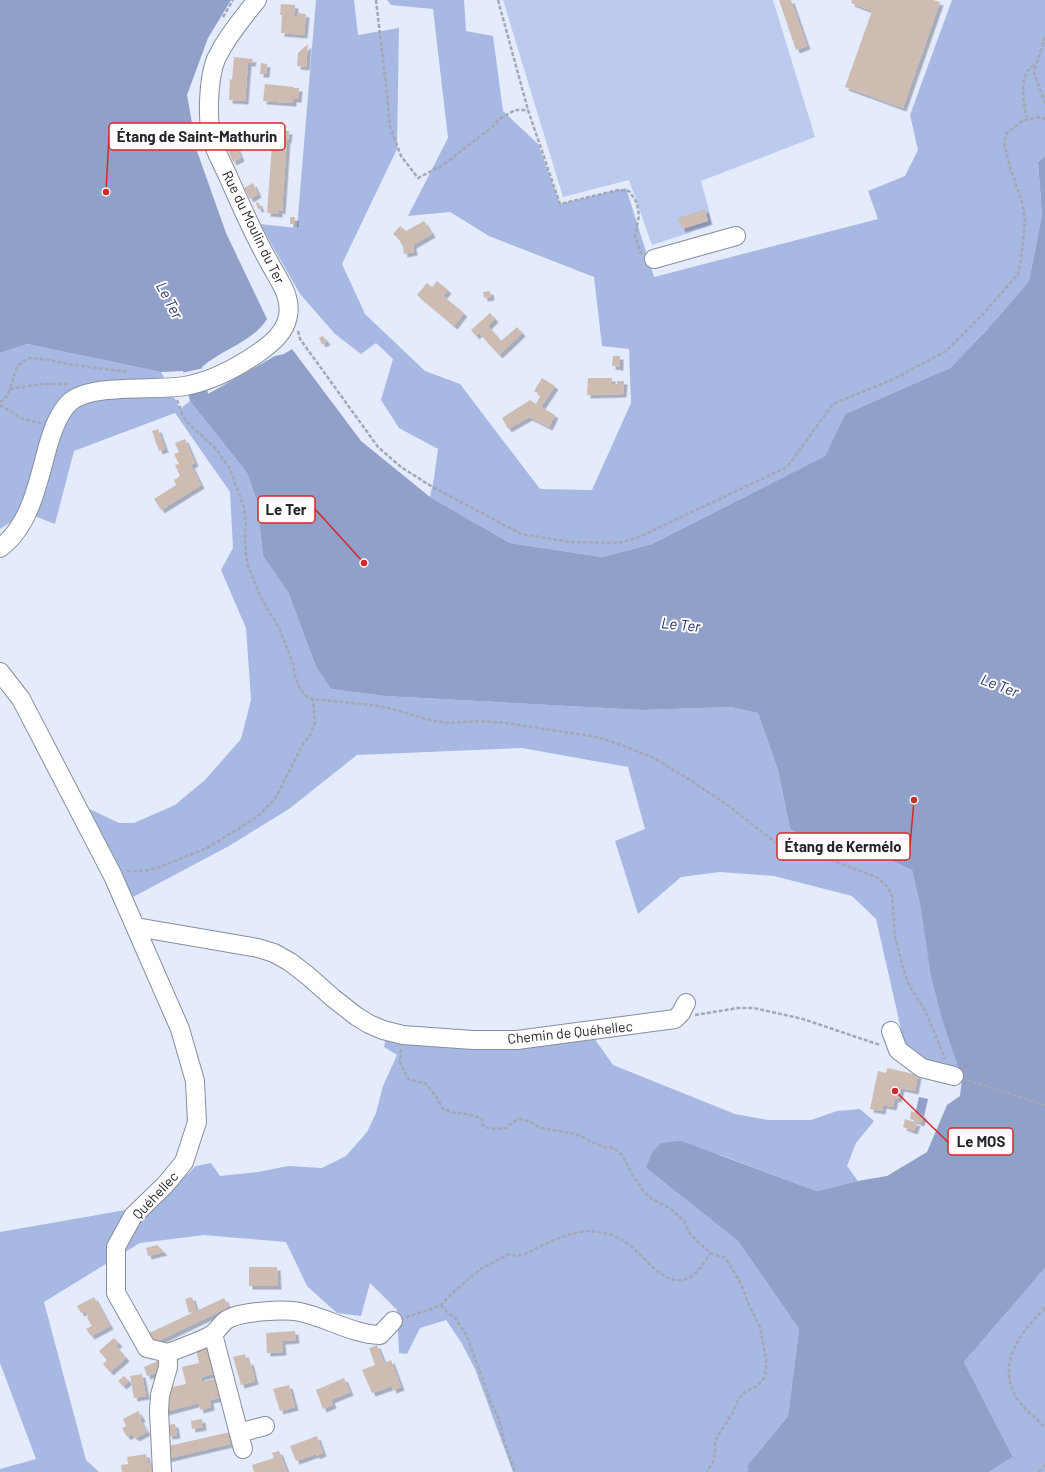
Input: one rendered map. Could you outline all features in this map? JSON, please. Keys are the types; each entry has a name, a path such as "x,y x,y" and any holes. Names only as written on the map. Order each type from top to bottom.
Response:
{"street":[{"name":"Rue du Moulin du Ter","path":"0,548 14,535 26,515 35,492 52,434 59,416 69,402 84,394 99,390 179,386 208,380 230,370 269,345 283,331 286,325 288,316 288,299 247,221 212,139 208,98 216,60 236,24 257,0"},
{"path":"654,259 736,236"},
{"name":"Quéhellec","path":"0,672 22,699 113,876 180,1029 195,1081 198,1122 184,1162 165,1185 133,1216 116,1247 116,1293 147,1348 168,1353"},
{"name":"Chemin de Quéhellec","path":"136,927 258,948 274,953 307,974 333,998 360,1019 383,1030 403,1035 473,1040 517,1040 675,1019"},
{"path":"675,1019 681,1013 686,1003"},
{"path":"890,1031 898,1050 922,1068 958,1077"},
{"path":"162,1472 160,1451 160,1395 166,1375 168,1353 213,1334 227,1319 238,1314 290,1311 300,1312 369,1335 380,1335 392,1321"},
{"path":"213,1334 241,1441 265,1426"}],"path":[{"path":"376,0 390,127 401,156 418,178 443,165 491,128 501,118 515,110 528,110"},
{"path":"498,0 528,110 560,204 618,190 629,191 637,202 639,216 635,236 641,255 654,259"},
{"path":"1045,37 1034,72 1045,103"},
{"path":"1027,119 1023,100 1023,86 1027,72 1037,61"},
{"path":"297,328 300,339 378,446 401,467 431,486 520,534 570,542 618,543 637,538 787,467 833,404 896,378 946,351 984,313 1018,274 1022,260 1025,220 1023,205 1010,167 1004,143 1007,133 1022,121 1027,119 1039,117 1045,119"},
{"path":"0,402 6,397 10,389 17,366 29,358 130,373"},
{"path":"10,389 42,384 72,384"},
{"path":"179,386 183,416 188,423 216,449 230,469 244,507 248,566 261,598 279,628 293,664 295,677 300,689 307,697 313,699 394,708 426,719 447,723 480,721 547,728 596,737 620,744 654,758 690,780 726,804 775,842 786,848 824,857 878,878 888,887 892,896 895,937 909,985 926,1012 950,1069 958,1077 1045,1105"},
{"path":"0,405 23,419 46,424 56,424"},
{"path":"113,876 123,872 145,871 160,867 200,850 260,815 275,799 303,744 311,734 315,723 313,699"},
{"path":"675,1019 738,1008 754,1008 803,1019 898,1050"},
{"path":"403,1035 400,1062 408,1079 426,1084 436,1096 442,1108 454,1113 478,1117 482,1119 482,1124 484,1127 494,1129 506,1128 519,1119 528,1121 541,1128 576,1134 603,1147 614,1148 623,1156 633,1176 644,1192 652,1199 671,1209 684,1221 689,1232 711,1253 723,1257 728,1262 742,1286 748,1303 760,1327 766,1360 764,1378 757,1386 745,1392 738,1400 732,1414 717,1437 713,1462 707,1472"},
{"path":"392,1321 441,1305 451,1294 482,1268 509,1254 514,1256 524,1255 542,1246 574,1234 587,1231 598,1232 622,1240 656,1271 671,1279 682,1280 694,1274 711,1253"},
{"path":"441,1305 455,1318 467,1336 492,1406 498,1417 505,1444 515,1472"},
{"path":"1045,1308 1031,1321 1017,1340 1014,1346 1008,1373 1012,1389 1021,1404 1045,1428"},
{"path":"1038,1472 1045,1464"}],"shaded area":[{"path":"316,0 354,0 358,35 399,28 397,149 342,264 365,314 425,371 460,384 540,489 592,490 631,403 629,349 602,346 594,277 489,236 450,212 408,216 448,138 433,9 391,5 387,0 464,0 466,31 493,36 503,111 538,144 560,204 626,188 654,277 878,219 868,191 905,176 918,150 910,115 952,0 1045,0 1045,156 1038,162 1042,215 1029,281 986,331 950,368 845,414 825,456 652,544 602,557 510,543 430,497 438,449 399,428 381,400 393,359 376,343 361,354 335,334 300,294 260,224 297,228"},
{"path":"503,0 773,0 815,137 701,181 713,225 652,245 629,180 563,197"},
{"path":"27,344 161,372 180,409 190,401 247,473 257,501 263,556 288,592 316,667 331,689 384,696 642,710 730,707 758,713 778,770 790,829 840,857 882,856 912,870 944,1026 961,1076 922,1068 903,1049 901,1029 876,919 852,896 774,876 720,872 681,877 638,914 615,841 645,829 628,767 522,748 357,755 289,809 229,846 133,897 81,805 119,823 134,823 175,805 205,780 241,739 251,700 246,628 221,570 233,548 230,492 175,413 74,451 55,524 37,517 14,520 0,529 0,353"},
{"path":"587,1028 613,1065 735,1114 768,1120 811,1120 837,1111 860,1109 874,1121 856,1143 847,1166 858,1181 817,1191 720,1155 646,1168 738,1241 799,1329 788,1416 747,1466 748,1472 513,1472 475,1369 461,1342 446,1320 420,1328 407,1354 399,1353 397,1310 370,1283 361,1316 337,1313 307,1286 286,1242 204,1235 140,1243 44,1302 86,1460 99,1472 0,1472 0,1469 36,1459 0,1363 0,1232 154,1205 196,1166 211,1163 220,1176 258,1172 288,1166 322,1168 346,1156 367,1132 376,1113 383,1086 397,1055 384,1047 387,1032 473,1040"},
{"path":"1045,1268 1045,1472 989,1472 1013,1457 964,1362"}],"water":[{"path":"0,0 231,0 208,38 187,95 197,151 226,233 267,319 254,334 246,340 219,355 202,367 208,394 275,356 284,354 292,349 361,441 430,497 510,543 602,557 652,544 825,456 845,414 950,368 986,331 1029,281 1042,215 1038,162 1045,156 1045,1268 964,1362 1013,1457 989,1472 748,1472 747,1466 788,1416 799,1329 738,1241 646,1168 652,1153 661,1143 681,1141 817,1191 887,1176 927,1152 947,1105 960,1096 962,1079 944,1026 931,976 921,909 912,870 882,856 840,857 790,829 778,770 758,713 730,707 642,710 384,696 331,689 316,667 288,592 263,556 257,501 247,473 190,401 183,371 161,372 27,344 0,353"},
{"path":"919,1097 928,1099 924,1117 915,1115"}],"pier":[{"path":"204,368 209,388 186,394 181,373"}],"building":[{"path":"779,0 791,0 807,46 796,50"},
{"path":"852,0 933,0 940,2 903,108 845,87 872,11 851,3"},
{"path":"281,4 295,5 294,16 297,16 297,13 306,14 304,35 281,33"},
{"path":"308,44 306,67 297,66 298,53"},
{"path":"234,57 253,59 252,63 248,63 245,101 229,100 230,79 232,80"},
{"path":"261,63 267,64 266,74 260,74"},
{"path":"265,84 299,88 298,99 293,99 293,103 263,101"},
{"path":"273,130 289,131 288,140 287,139 282,211 279,210 279,214 267,213"},
{"path":"236,146 241,158 233,162 228,150"},
{"path":"253,183 258,194 250,199 244,188"},
{"path":"258,202 261,208 258,209 256,203"},
{"path":"705,209 708,221 682,229 678,218"},
{"path":"290,217 295,217 295,224 290,224"},
{"path":"424,221 432,234 413,245 414,252 404,254 403,247 399,239 393,234 400,226 406,231"},
{"path":"437,281 448,290 443,296 464,313 454,326 417,295 427,283 432,287"},
{"path":"490,291 491,297 484,298 483,292"},
{"path":"490,313 495,319 488,326 501,341 517,327 522,333 499,355 479,333 476,336 471,330"},
{"path":"323,336 327,342 322,344 319,338"},
{"path":"613,356 620,356 620,367 612,366"},
{"path":"542,378 555,386 541,407 555,415 549,427 529,417 508,429 502,418 530,400 536,404 541,395 534,391"},
{"path":"588,378 612,378 612,384 617,384 617,381 624,381 623,394 587,395"},
{"path":"158,429 165,449 159,451 152,431"},
{"path":"185,439 195,463 191,465 201,485 161,510 154,499 176,485 174,480 180,476 175,465 179,464 174,454 179,452 175,443"},
{"path":"887,1068 918,1075 915,1091 901,1088 898,1099 895,1098 893,1107 883,1105 882,1111 870,1109 878,1071 886,1073"},
{"path":"911,1111 923,1115 921,1123 910,1119"},
{"path":"905,1119 917,1123 914,1131 903,1127"},
{"path":"157,1245 164,1252 148,1256 146,1248"},
{"path":"249,1267 277,1267 278,1286 249,1286"},
{"path":"94,1297 110,1326 91,1336 86,1329 92,1326 87,1318 88,1317 85,1311 81,1313 77,1306"},
{"path":"192,1297 196,1310 189,1313 185,1299"},
{"path":"224,1298 229,1307 152,1344 147,1334"},
{"path":"295,1331 296,1340 282,1341 283,1352 267,1353 266,1333"},
{"path":"114,1338 119,1343 116,1346 126,1358 110,1372 103,1364 107,1360 99,1351"},
{"path":"377,1345 384,1363 391,1360 401,1387 393,1390 392,1386 372,1393 362,1370 375,1365 369,1348"},
{"path":"207,1346 213,1374 201,1377 202,1382 218,1378 224,1397 210,1400 211,1407 200,1410 199,1403 165,1412 164,1399 170,1398 167,1388 186,1384 182,1367 199,1363 196,1349"},
{"path":"245,1354 247,1362 250,1361 255,1381 241,1385 233,1357"},
{"path":"160,1360 164,1370 147,1376 144,1367"},
{"path":"142,1374 146,1396 134,1398 130,1376"},
{"path":"124,1376 129,1381 123,1386 118,1381"},
{"path":"344,1378 350,1392 331,1400 333,1405 323,1409 316,1390"},
{"path":"289,1385 295,1407 280,1411 273,1389"},
{"path":"138,1411 142,1418 140,1420 147,1432 136,1438 131,1434 127,1437 122,1428 126,1426 123,1419"},
{"path":"202,1419 203,1427 192,1429 191,1421"},
{"path":"175,1424 177,1435 169,1436 167,1425"},
{"path":"230,1432 234,1443 166,1459 164,1447"},
{"path":"317,1436 323,1453 296,1461 290,1446"},
{"path":"279,1451 287,1472 254,1472 252,1465 274,1458 272,1453"},
{"path":"146,1454 148,1464 153,1463 155,1472 122,1472 121,1465 128,1464 127,1457"}],"place":[{"name":"Étang de Saint-Mathurin","path":"106,192"},
{"name":"Le Ter","path":"364,563"},
{"name":"Étang de Kermélo","path":"914,800"},
{"name":"Le MOS","path":"895,1091"}]}
